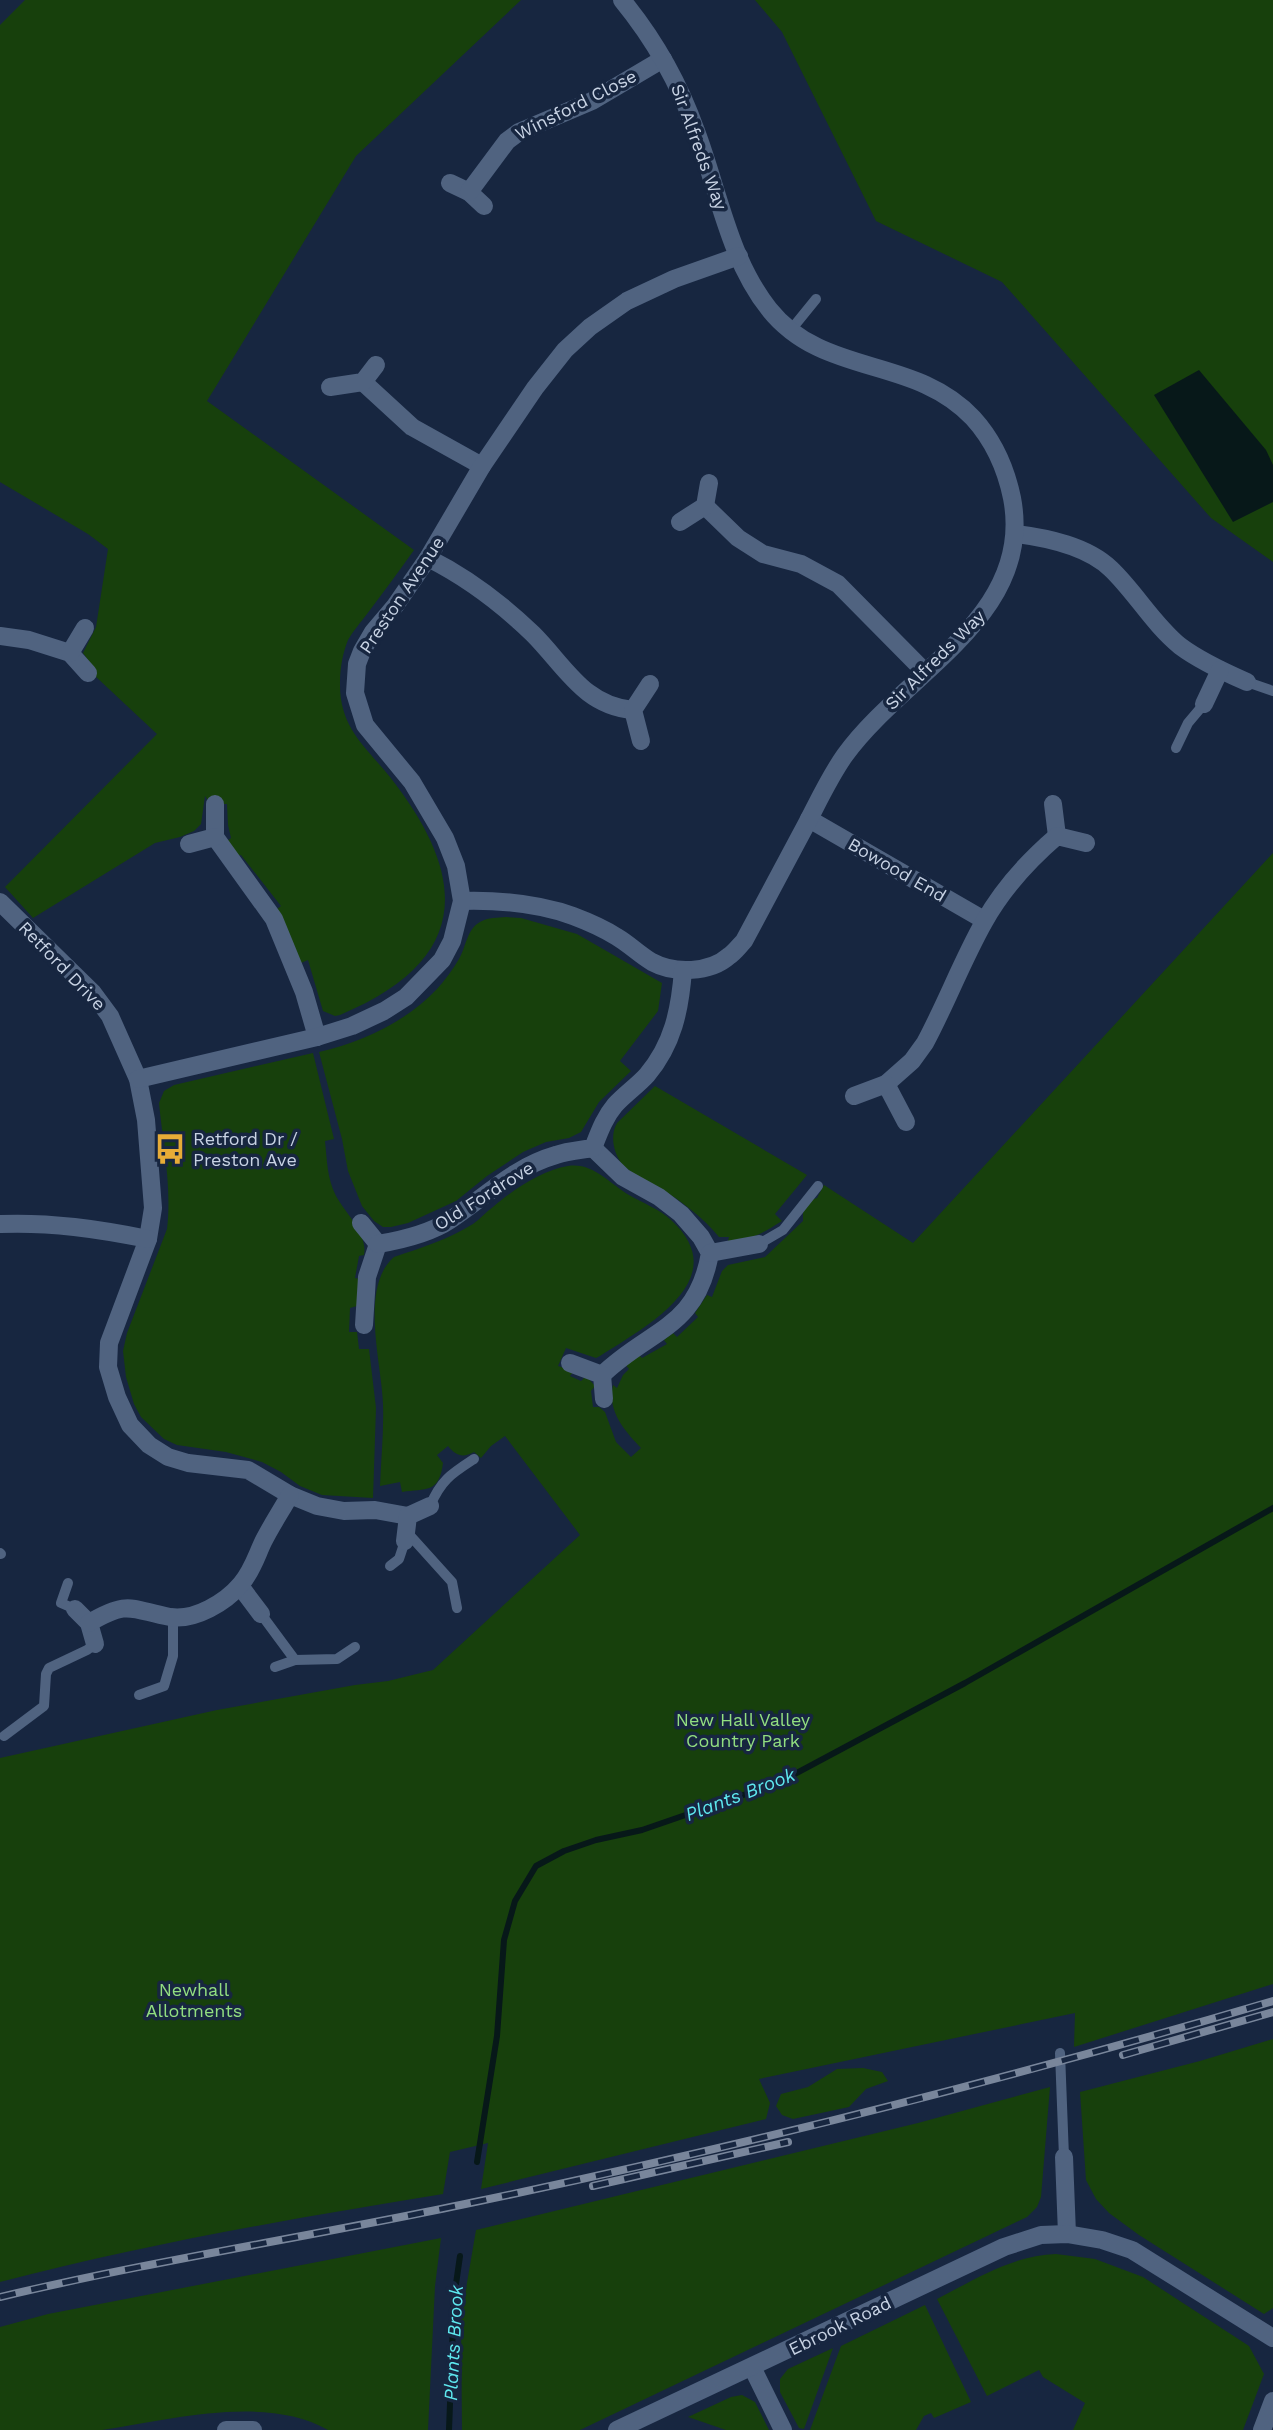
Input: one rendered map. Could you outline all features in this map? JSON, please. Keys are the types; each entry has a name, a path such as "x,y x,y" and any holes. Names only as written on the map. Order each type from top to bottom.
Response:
{"street":[{"name":"Sir Alfreds Way","path":"462,901 509,902 538,906 570,915 618,937 652,962 669,968 704,968 728,958 744,941 834,773 852,746 988,608 1011,560 1016,534 1010,488 1001,461 987,436 956,403 915,380 812,347 790,331 766,306 750,282 739,256 696,131 678,88 637,18 622,0"},
{"name":"Winsford Close","path":"469,192 507,141 519,132 592,101 663,59"},
{"path":"450,183 469,192 484,205"},
{"name":"Preston Avenue","path":"138,1079 317,1037 352,1026 384,1011 426,978 442,960 452,941 462,901 456,866 445,838 412,782 365,725 355,693 357,664 362,651 428,558 482,466 565,350 590,327 639,296 674,279 739,256"},
{"path":"330,387 363,382 376,365"},
{"path":"363,382 412,427 482,466"},
{"path":"680,522 705,506 709,483"},
{"path":"705,506 738,538 762,554 800,564 838,584 925,671"},
{"path":"1016,534 1070,546 1091,555 1111,568 1150,617 1181,646 1220,670 1247,682"},
{"path":"428,558 445,566 502,606 533,634 572,680 593,697 615,709 633,710"},
{"path":"70,653 85,628"},
{"path":"0,636 29,640 70,653 88,673"},
{"path":"1205,704 1220,670"},
{"path":"641,741 633,710 650,684"},
{"path":"215,804 215,837 274,919 304,992 317,1037"},
{"path":"1053,804 1057,836"},
{"name":"Bowood End","path":"809,819 984,920"},
{"path":"1057,836 1086,843"},
{"path":"854,1096 886,1084 912,1061 925,1043 984,920 1036,854 1057,836"},
{"path":"189,844 215,837"},
{"name":"Retford Drive","path":"3,912 93,993 110,1016 138,1079 146,1120 153,1208 148,1239 109,1343 108,1367 117,1397 130,1425 149,1445 167,1457 248,1470 290,1495 317,1506 344,1511 375,1510 407,1529"},
{"path":"602,1375 628,1352 679,1318 701,1289 710,1253 701,1237 681,1214 659,1197 622,1177 593,1148 600,1128 614,1106 646,1076 674,1031 683,970"},
{"path":"886,1084 906,1122"},
{"name":"Old Fordrove","path":"378,1244 427,1232 449,1221 497,1185 556,1154 593,1148"},
{"path":"0,1224 39,1223 90,1228 148,1239"},
{"path":"361,1223 378,1244 367,1277 364,1325"},
{"path":"710,1253 759,1244"},
{"path":"570,1363 602,1375"},
{"path":"602,1375 604,1399"},
{"path":"89,1623 125,1607 173,1617 203,1612 240,1586 252,1569 264,1541 290,1495"},
{"path":"407,1529 430,1506"},
{"path":"240,1586 261,1614"},
{"path":"75,1609 89,1623 94,1644"},
{"path":"1064,2157 1067,2234"},
{"name":"Ebrook Road","path":"617,2430 1004,2247 1041,2235 1067,2234 1102,2240 1132,2250 1273,2338"},
{"path":"752,2367 783,2430"},
{"path":"1262,2430 1273,2401"},
{"path":"226,2430 253,2430"}],"lane":[{"path":"790,331 816,299"},
{"path":"1247,682 1273,691"},
{"path":"1176,748 1188,723 1205,704"},
{"path":"759,1244 783,1230 818,1186"},
{"path":"430,1506 447,1476 474,1459"},
{"path":"390,1566 399,1559 407,1529"},
{"path":"407,1529 452,1582 457,1608"},
{"path":"68,1583 61,1603 75,1609"},
{"path":"261,1614 295,1660"},
{"path":"139,1695 164,1686 173,1656 173,1617"},
{"path":"4,1736 44,1706 46,1674 49,1668 94,1644"},
{"path":"275,1667 295,1660 337,1659 355,1647"},
{"path":"1060,2053 1064,2157"}],"green space":[{"path":"25,0 521,0 356,156 207,401 414,550 348,640 341,666 341,698 355,734 416,815 434,850 444,883 444,914 434,943 414,970 383,993 340,1015 335,1016 323,1011 308,960 301,963 277,909 281,906 241,855 236,856 227,841 231,838 227,804 223,804 223,801 209,802 205,796 201,824 194,831 155,843 33,918 5,887 157,734 94,675 94,668 83,653 96,627 108,549 88,534 0,482 0,25"},
{"path":"755,0 1273,0 1273,562 1211,518 1002,282 876,221 782,32"},
{"path":"1273,853 1273,1984 1074,2047 1075,2013 759,2079 770,2103 766,2119 481,2189 488,2143 450,2152 443,2194 220,2233 0,2282 0,1758 217,1710 388,1681 433,1670 580,1535 505,1436 481,1458 474,1452 460,1455 448,1446 437,1455 443,1463 441,1473 435,1485 430,1488 402,1492 400,1482 380,1486 383,1404 375,1306 377,1287 383,1270 394,1257 435,1243 464,1229 528,1182 568,1166 585,1167 601,1175 671,1220 688,1242 694,1262 689,1281 677,1299 639,1331 600,1356 596,1358 566,1348 558,1366 574,1371 570,1376 581,1381 586,1376 595,1386 591,1391 593,1407 599,1407 605,1412 616,1442 631,1457 641,1448 618,1420 612,1403 613,1385 617,1388 629,1369 625,1364 638,1354 642,1358 667,1344 664,1340 673,1333 677,1337 698,1317 695,1313 707,1295 712,1297 722,1271 728,1265 765,1257 803,1221 808,1201 817,1198 824,1185 913,1243"},
{"path":"521,918 577,934 662,983 658,1011 620,1061 631,1071 599,1102 581,1132 523,1152 456,1201 408,1223 383,1227 374,1221 362,1206 348,1171 319,1052 367,1036 412,1011 437,989 449,974 476,925 486,919"},
{"path":"313,1053 334,1139 325,1141 331,1182 336,1196 363,1239 364,1255 359,1256 355,1278 361,1279 357,1306 350,1308 349,1332 357,1332 359,1349 369,1349 376,1408 373,1498 322,1495 300,1486 262,1462 226,1452 177,1445 164,1439 141,1417 126,1377 123,1351 127,1333 167,1229 168,1182 159,1103 164,1091 174,1085"},
{"path":"655,1086 807,1175 775,1214 782,1221 757,1235 728,1241 729,1237 719,1237 684,1204 622,1164 614,1144 617,1123"},
{"path":"1273,2039 1273,2308 1264,2314 1139,2235 1109,2213 1096,2199 1086,2180 1080,2092"},
{"path":"863,2068 882,2072 888,2081 866,2089 849,2107 793,2119 782,2115 776,2106 781,2094 808,2087 837,2069"},
{"path":"1050,2087 1041,2197 1037,2207 1027,2217 580,2430 462,2430 461,2318 476,2230 918,2123"},
{"path":"441,2238 435,2286 428,2430 328,2430 303,2419 276,2413 247,2412 187,2416 102,2430 0,2430 0,2327 48,2314"},
{"path":"1056,2254 1095,2259 1143,2277 1249,2346 1264,2374 1243,2430 1073,2430 1085,2403 1043,2377 1039,2370 987,2396 937,2299 1009,2264 1040,2255"},
{"path":"925,2305 971,2402 934,2418 931,2413 924,2416 916,2430 810,2430 841,2346"},
{"path":"833,2348 804,2429 799,2428 780,2392 780,2379 788,2369"},
{"path":"742,2395 755,2402 769,2430 726,2430 688,2417 731,2397"}],"shaded area":[{"path":"1199,370 1266,450 1273,465 1273,502 1233,522 1154,395"}],"waterway":[{"name":"Plants Brook","path":"477,2162 497,2036 504,1940 515,1901 536,1866 564,1851 596,1840 642,1830 778,1783 965,1683 1273,1508"},
{"name":"Plants Brook","path":"449,2430 454,2298 460,2256"}],"railway":[{"path":"0,2297 117,2271 470,2203 672,2159 1074,2058 1273,2001"},
{"path":"1123,2055 1273,2012"},
{"path":"593,2186 788,2142"}],"place":[{"name":"Retford Dr / Preston Ave","path":"170,1149"}],"park label":[{"name":"New Hall Valley Country Park","path":"743,1730"},
{"name":"Newhall Allotments","path":"194,2000"}]}
